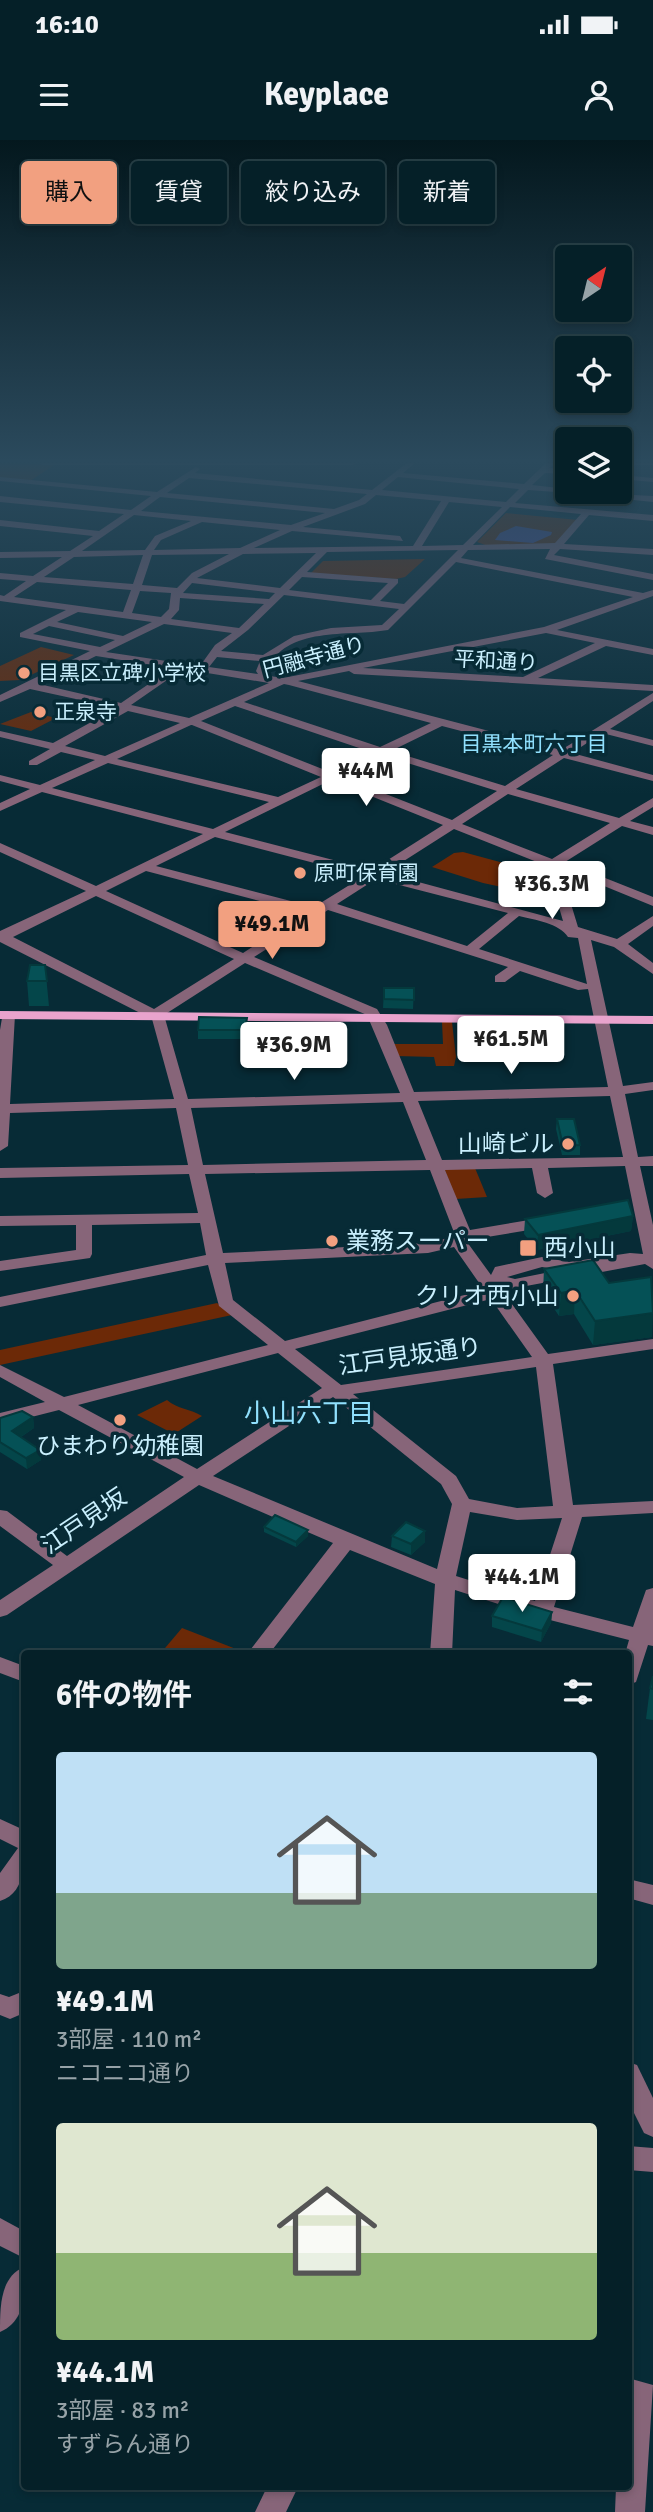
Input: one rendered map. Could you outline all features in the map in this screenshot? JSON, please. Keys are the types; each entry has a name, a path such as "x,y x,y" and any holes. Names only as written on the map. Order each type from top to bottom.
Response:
{"main road":[{"path":"4,1015 653,1020"}],"street":[{"path":"4,598 43,574"},
{"path":"126,617 140,574"},
{"path":"0,699 161,622 174,610 176,593 189,580 201,574"},
{"path":"201,671 214,654 299,574 395,581 373,603"},
{"path":"268,680 261,671 266,658 280,646 300,637 338,631 383,629 439,574"},
{"path":"532,574 651,596"},
{"path":"636,574 653,577"},
{"path":"0,576 271,602"},
{"path":"189,580 406,607"},
{"name":"円融寺通り","path":"0,807 282,681 546,630 651,596"},
{"path":"4,598 240,631"},
{"path":"76,609 23,635 178,667 282,681 653,778"},
{"path":"48,623 124,639"},
{"path":"546,630 653,652"},
{"path":"523,682 606,642"},
{"path":"214,654 266,658"},
{"path":"33,763 124,707 178,667"},
{"name":"平和通り","path":"337,669 653,688"},
{"path":"28,685 191,722 653,902"},
{"path":"156,1016 653,696"},
{"path":"233,702 379,753 653,831"},
{"path":"635,708 653,713"},
{"path":"1,937 442,722"},
{"path":"602,730 653,743"},
{"path":"0,734 280,801"},
{"path":"0,780 619,944 653,970"},
{"path":"37,790 154,818 211,835"},
{"path":"555,864 653,802"},
{"path":"154,818 170,809"},
{"path":"0,847 244,958 372,1012 377,1018 436,1166 461,1239 500,1288 544,1361 569,1512 542,1611"},
{"path":"555,864 574,931 590,1014 600,1020"},
{"path":"145,867 322,909 470,950 583,987"},
{"path":"0,1419 500,1288 649,1261 640,1205 584,936 551,920 372,877"},
{"path":"470,950 513,915"},
{"path":"619,944 653,920"},
{"path":"1,937 156,1016 182,1103 225,1302 449,1480 462,1504 445,1580 441,1650"},
{"path":"500,979 519,966"},
{"path":"0,1146 4,1015"},
{"path":"2,1109 617,1091 653,1086"},
{"path":"0,1173 653,1161"},
{"path":"539,1164 545,1192"},
{"path":"620,1209 640,1205"},
{"path":"0,1221 206,1218"},
{"path":"0,1302 216,1258 428,1248 566,1219"},
{"path":"0,1266 84,1254 84,1220"},
{"name":"江戸見坂通り","path":"198,1477 323,1394 653,1344"},
{"path":"0,1370 198,1477 346,1541 445,1580 542,1611 648,1637"},
{"name":"江戸見坂","path":"0,1610 198,1477"},
{"path":"462,1504 517,1514 653,1507"},
{"path":"0,1516 66,1565"},
{"path":"260,1650 346,1541"},
{"path":"632,1669 648,1637 653,1595"},
{"path":"0,1665 21,1673"},
{"path":"0,1828 21,1839"},
{"path":"0,1892 21,1860"},
{"path":"632,1889 653,1895"},
{"path":"0,2004 10,2008 21,2002"},
{"path":"632,2082 653,2125"},
{"path":"632,2158 653,2160"},
{"path":"0,2231 21,2243"},
{"path":"0,2318 21,2285"},
{"path":"632,2486 639,2395"},
{"path":"270,2512 281,2490"},
{"path":"630,2512 632,2490"}],"shaded area":[{"path":"321,574 409,574 396,579"},
{"path":"41,647 74,655 20,680 0,681 0,666"},
{"path":"81,699 111,706 105,709 112,711 101,718 64,708"},
{"path":"31,712 56,718 31,731 0,724"},
{"path":"463,852 540,873 544,896 483,883 432,867 454,853"},
{"path":"442,1022 452,1022 456,1057 454,1066 436,1066 434,1057 396,1056 392,1044 443,1044"},
{"path":"444,1168 475,1168 487,1197 456,1199"},
{"path":"217,1303 232,1315 0,1365 0,1350"},
{"path":"167,1400 202,1416 174,1434 137,1415"},
{"path":"182,1628 239,1650 163,1650"}],"building":[{"path":"30,965 45,965 47,981 27,981"},
{"path":"384,988 414,988 414,1000 384,999"},
{"path":"199,1017 247,1018 245,1030 198,1030"},
{"path":"557,1119 574,1119 580,1145 563,1146"},
{"path":"628,1200 633,1216 538,1235 525,1219"},
{"path":"593,1260 609,1283 651,1277 653,1313 595,1321 575,1290 561,1293 544,1269"},
{"path":"22,1411 33,1417 12,1431 40,1450 26,1458 0,1442 0,1418"},
{"path":"275,1515 308,1530 296,1542 264,1527"},
{"path":"406,1522 425,1531 411,1544 392,1536"},
{"path":"503,1597 552,1612 542,1631 492,1616"}],"place":[{"name":"目黒区立碑小学校","path":"24,673"},
{"name":"正泉寺","path":"40,712"},
{"name":"原町保育園","path":"300,873"},
{"name":"山崎ビル","path":"568,1144"},
{"name":"業務スーパー","path":"332,1241"},
{"name":"西小山","path":"528,1248"},
{"name":"クリオ西小山","path":"573,1296"},
{"name":"ひまわり幼稚園","path":"120,1420"}],"district":[{"name":"目黒本町六丁目","path":"534,744"},
{"name":"小山六丁目","path":"309,1413"}]}
